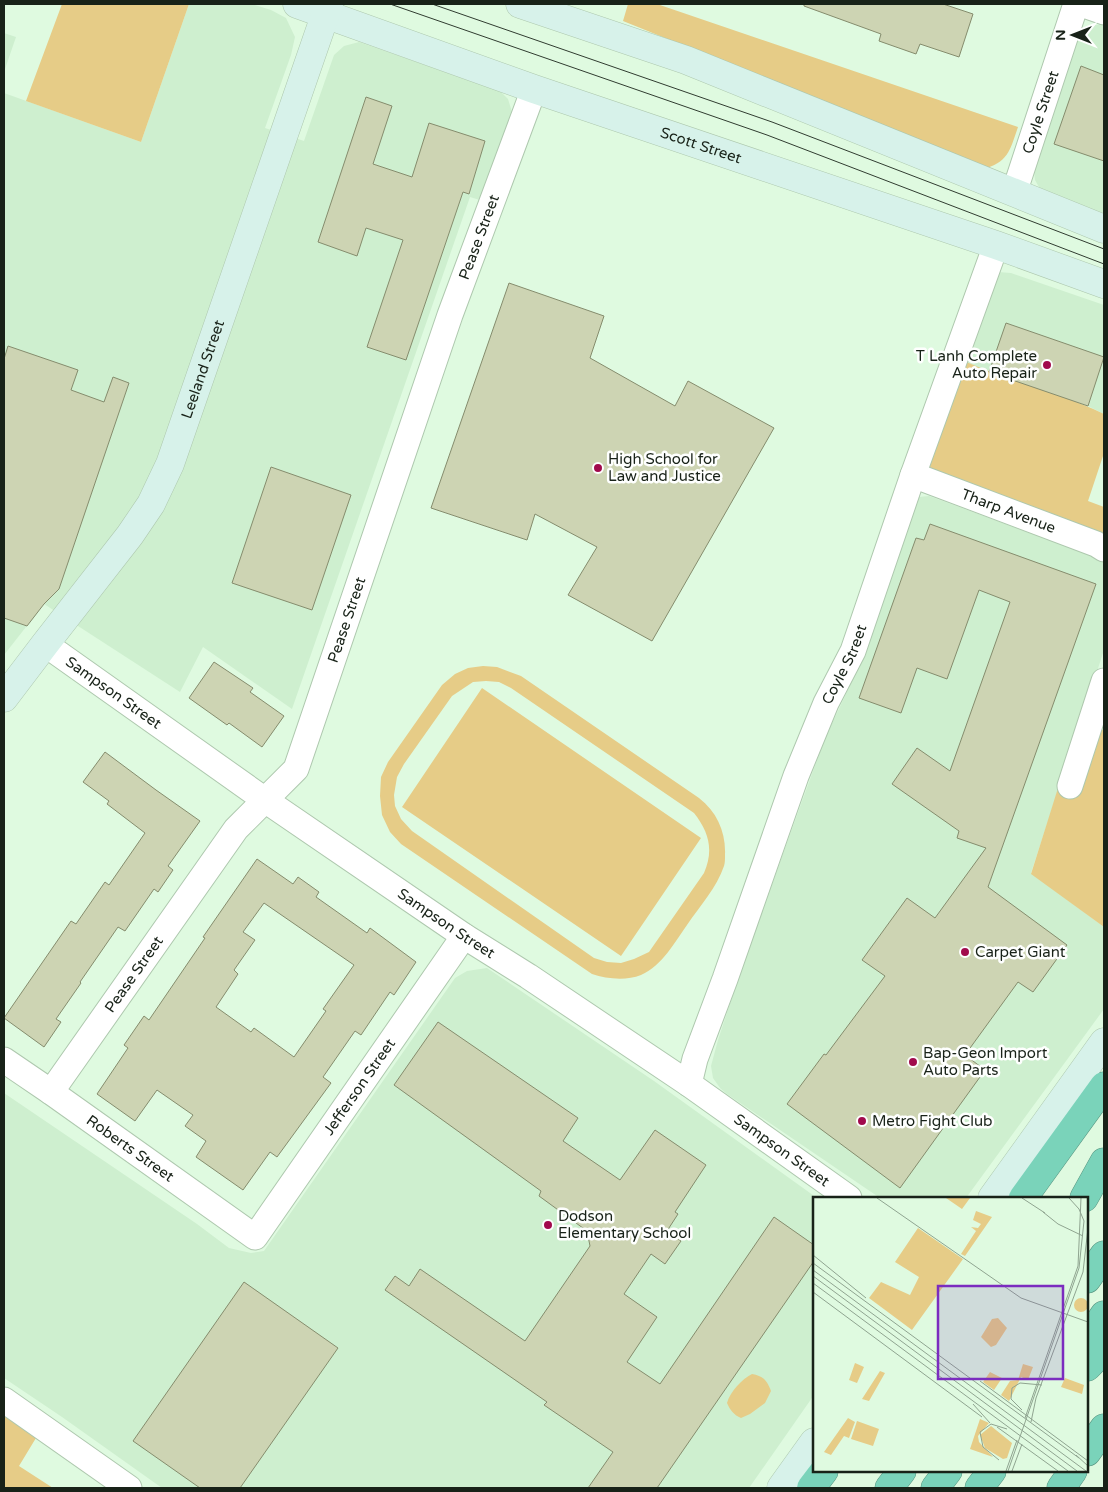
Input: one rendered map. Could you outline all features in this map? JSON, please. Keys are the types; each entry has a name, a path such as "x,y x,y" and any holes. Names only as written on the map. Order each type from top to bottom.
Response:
{"highway":[{"path":"1024,1197 1104,1086"},
{"path":"1085,1197 1104,1162"},
{"path":"1088,1215 1104,1191"},
{"path":"1088,1278 1104,1254"},
{"path":"1088,1339 1104,1316"},
{"path":"1088,1366 1104,1350"},
{"path":"1088,1451 1104,1428"},
{"path":"811,1488 823,1472"},
{"path":"889,1488 901,1472"},
{"path":"935,1488 947,1472"},
{"path":"1060,1488 1072,1472"}],"main road":[{"name":"Scott Street","path":"297,4 327,9 534,89 996,245 1104,284"},
{"path":"520,4 686,60 1104,229"},
{"name":"Leeland Street","path":"4,698 130,535 151,504 170,464 327,9"},
{"path":"993,1197 1104,1042"},
{"path":"780,1488 813,1443"}],"street":[{"name":"Coyle Street","path":"1014,193 1076,4"},
{"path":"1081,4 1104,12"},
{"name":"Pease Street","path":"51,1092 236,829 296,769 450,315 534,89"},
{"name":"Coyle Street","path":"689,1084 695,1058 725,979 796,776 826,703 853,651 913,475 996,245"},
{"name":"Tharp Avenue","path":"913,475 1096,544 1104,549"},
{"name":"Sampson Street","path":"44,644 265,800 464,936 528,976 689,1084 848,1197"},
{"path":"1070,786 1104,681"},
{"name":"Jefferson Street","path":"255,1237 464,936"},
{"name":"Roberts Street","path":"4,1060 255,1237"},
{"path":"4,1400 129,1488"}],"shaded area":[{"path":"62,4 189,4 141,142 26,101"},
{"path":"189,4 252,4 271,10 286,18 295,37 291,55 265,128 304,141 334,55 344,46 359,42 500,91 508,99 512,112 483,201 470,197 292,709 203,647 180,692 44,604 4,655 4,93 141,142"},
{"path":"628,4 657,4 1018,127 1011,147 1005,157 987,168 623,21"},
{"path":"1091,25 1104,25 1104,215 1040,189 1035,180 1034,171 1076,36 1082,29"},
{"path":"4,33 16,37 4,72"},
{"path":"998,272 1011,273 1104,305 1104,414 1088,406 989,372 964,361"},
{"path":"964,361 1069,399 1104,414 1104,453 1088,501 1104,507 1104,538 928,478 928,465"},
{"path":"929,496 1104,560 1104,650 1031,873 1104,927 1104,1009 967,1197 879,1197 727,1094 713,1078 711,1066 744,961 825,738 856,673 913,504 918,497"},
{"path":"497,667 521,676 699,798 715,816 722,831 725,847 725,864 721,874 673,946 662,960 649,971 635,977 623,979 592,974 401,844 390,832 382,815 380,796 381,777 388,762 442,685 455,674 468,668","holes":["473,682 499,682 511,688 694,813 703,827 709,849 709,857 704,873 649,952 621,963 607,962 594,958 412,831 401,819 395,806 394,795 397,777 404,764 452,696"]},
{"path":"482,688 701,838 621,956 402,807"},
{"path":"1096,725 1104,731 1104,927 1031,874 1058,788"},
{"name":"Dodson Elementary School","path":"487,968 654,1081 816,1197 813,1197 813,1396 749,1488 162,1488 4,1378 4,1093 197,1224 229,1248 251,1253 264,1251 455,978 467,971"},
{"path":"752,1374 764,1379 771,1391 765,1403 741,1418 732,1412 727,1403 737,1386"},
{"path":"4,1409 39,1433 19,1466 53,1488 4,1488"}],"building":[{"path":"804,4 943,4 973,14 959,57 920,44 916,54 879,41 881,34 804,6"},
{"path":"1081,66 1104,75 1104,161 1054,144"},
{"path":"366,97 392,106 373,164 412,177 429,123 485,141 469,194 463,192 406,360 367,347 403,240 366,228 357,256 318,242"},
{"name":"High School for Law and Justice","path":"509,283 604,316 590,358 675,406 688,381 774,428 652,641 568,595 597,547 535,514 527,540 431,508"},
{"name":"T Lanh Complete Auto Repair","path":"1006,323 1104,357 1088,406 989,372"},
{"path":"8,346 78,370 71,390 104,402 113,377 129,383 59,589 44,604 27,626 4,618 4,359"},
{"path":"271,467 351,495 312,610 232,583"},
{"path":"930,524 1096,584 988,887 1067,945 1033,992 1018,982 965,1055 985,1070 900,1188 787,1104 885,976 862,960 907,898 935,918 986,848 957,838 959,831 892,784 917,748 950,771 1010,602 979,590 947,679 917,668 901,713 859,698 916,538 924,540"},
{"path":"214,662 253,688 250,692 284,716 262,747 229,723 227,725 189,698"},
{"path":"105,752 200,821 168,866 173,870 158,892 154,889 125,931 118,927 80,982 56,1019 61,1022 44,1047 4,1018 71,921 76,924 105,882 109,885 145,833 107,804 109,801 83,782"},
{"path":"257,859 293,884 298,877 319,892 316,897 367,933 370,928 416,962 394,995 390,992 361,1035 355,1031 323,1077 331,1083 277,1157 270,1152 243,1190 196,1157 206,1141 185,1126 193,1115 157,1090 135,1121 97,1094 128,1048 124,1045 144,1016 149,1020 205,938 203,937","holes":["264,903 354,965 323,1009 326,1011 294,1057 254,1028 251,1032 216,1007 238,974 234,970 255,940 243,932"]},
{"path":"438,1022 578,1118 563,1141 620,1180 655,1130 706,1165 675,1212 678,1214 667,1231 681,1241 665,1264 651,1254 624,1294 657,1317 627,1362 660,1384 774,1217 813,1244 813,1262 657,1488 588,1488 613,1452 544,1405 547,1402 385,1290 395,1276 409,1286 420,1269 525,1341 590,1246 587,1231 539,1196 541,1191 394,1085"},
{"path":"244,1282 338,1348 240,1488 200,1488 133,1441"}],"tram line":[{"path":"390,4 767,135 1104,264"},
{"path":"432,4 772,122 1104,249"}],"place":[{"name":"T Lanh Complete Auto Repair","path":"1047,365"},
{"name":"High School for Law and Justice","path":"598,468"},
{"name":"Carpet Giant","path":"965,952"},
{"name":"Bap-Geon Import Auto Parts","path":"913,1062"},
{"name":"Metro Fight Club","path":"862,1121"},
{"name":"Dodson Elementary School","path":"548,1225"}]}
